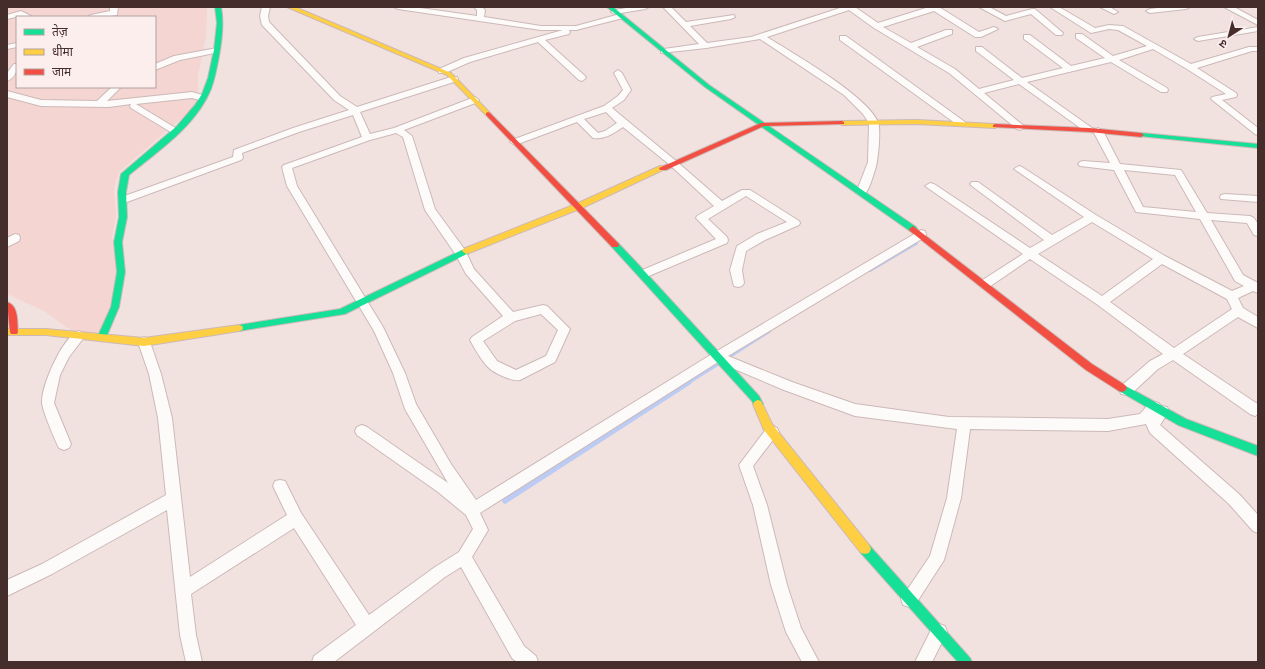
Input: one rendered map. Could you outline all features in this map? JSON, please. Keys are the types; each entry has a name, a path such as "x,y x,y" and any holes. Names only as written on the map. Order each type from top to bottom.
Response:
{"street":[{"path":"102,338 114,307 121,272 118,242 123,217 122,192 125,174 174,131 203,98 211,77 217,50 221,19 218,7"},
{"path":"266,7 264,16 265,23 337,98 355,110 367,138"},
{"path":"290,7 449,74 644,274 756,399 768,428 863,547 966,662"},
{"path":"398,7 541,28 576,28"},
{"path":"478,7 481,10 482,15 479,19"},
{"path":"442,71 467,60 540,40 576,28 615,12 645,7"},
{"path":"667,7 686,24 706,46"},
{"path":"664,51 752,39 838,9 850,7 877,26 952,71 1020,127"},
{"path":"983,7 1005,20 1032,11 1059,33"},
{"path":"1054,7 1094,30 1116,27 1190,67 1233,95 1215,99 1258,132"},
{"path":"1104,7 1114,12"},
{"path":"1150,11 1186,7"},
{"path":"1228,7 1258,23"},
{"path":"877,26 934,8 978,35 994,29"},
{"path":"96,16 114,12"},
{"path":"615,12 707,86 921,234 1089,367 1182,422 1258,451"},
{"path":"7,17 21,14 26,16"},
{"path":"686,24 732,17"},
{"path":"1198,39 1258,29"},
{"path":"911,46 949,32"},
{"path":"761,36 847,93 866,112 874,123 873,162 861,193"},
{"path":"1078,36 1112,59 1164,90"},
{"path":"1027,37 1069,69"},
{"path":"844,38 962,124"},
{"path":"540,40 582,78"},
{"path":"978,92 1112,59 1152,47"},
{"path":"980,49 1020,81 1094,131 1116,166 1140,210 1250,220 1258,232"},
{"path":"1190,67 1252,49 1258,49"},
{"path":"156,67 161,64 177,59 217,50"},
{"path":"7,78 16,67"},
{"path":"515,142 607,108 621,98 627,90 618,73"},
{"path":"123,200 238,158 237,152 355,110 454,79"},
{"path":"99,104 116,88"},
{"path":"7,94 41,103 109,104 192,95 203,98"},
{"path":"320,662 440,572 464,557 481,530 471,511 470,502 446,468 410,405 399,372 379,330 292,186 287,167 367,138 397,130 475,100"},
{"path":"134,106 174,131"},
{"path":"607,108 622,123 673,164 721,206"},
{"path":"578,118 596,136 608,133 622,123"},
{"path":"7,305 11,309 10,332 46,332 144,342 342,312 461,253 579,206 763,124 917,122 962,124 1094,131 1258,146"},
{"path":"397,130 407,136 430,210 461,253 470,271 511,317"},
{"path":"1083,164 1178,172 1239,278 1256,288"},
{"path":"1019,169 1092,217 1161,259 1232,296 1238,311 1258,323"},
{"path":"975,184 1051,240"},
{"path":"930,186 1102,302 1173,354 1255,410 1258,408"},
{"path":"738,283 736,270 741,249 761,237 795,223 746,192 701,218 723,240 741,249"},
{"path":"1225,197 1258,199"},
{"path":"984,284 1051,240 1092,217"},
{"path":"471,511 720,360 921,234"},
{"path":"644,274 723,240"},
{"path":"1102,302 1161,259"},
{"path":"1232,296 1256,288"},
{"path":"543,309 564,329 551,359 516,376 493,365 476,340 511,317 543,309"},
{"path":"1126,390 1154,365 1238,311"},
{"path":"64,444 48,403 54,375 64,354 79,336"},
{"path":"144,342 154,374 164,418 188,635 194,662"},
{"path":"720,360 855,410 948,423 1108,425 1144,419 1158,409"},
{"path":"1158,409 1153,424 1155,429 1234,499 1258,526"},
{"path":"909,599 936,560 954,498 964,423"},
{"path":"362,431 443,487 471,511"},
{"path":"772,432 746,465 760,505 779,585 794,632 811,662"},
{"path":"280,486 296,518 367,627"},
{"path":"7,588 47,569 173,499"},
{"path":"183,590 296,518"},
{"path":"464,557 518,652 530,662"},
{"path":"923,662 939,632"}],"shaded area":[{"path":"7,7 206,7 206,37 198,76 198,104 119,172 114,188 116,216 112,237 120,268 105,331 79,336 44,311 7,294"}],"waterway":[{"path":"870,270 916,243"},
{"path":"725,359 769,331"},
{"path":"687,383 719,363"},
{"path":"505,501 689,382"}],"traffic: fast":[{"path":"102,338 115,307 121,272 118,242 123,217 122,192 125,174 180,128 198,106 205,94 211,78 217,50 220,23 218,7"},
{"path":"610,7 707,86 913,229"},
{"path":"1141,135 1258,146"},
{"path":"615,245 756,399 758,404"},
{"path":"239,328 342,312 466,251"},
{"path":"1122,388 1182,422 1258,451"},
{"path":"865,549 966,662"}],"traffic: slow":[{"path":"290,7 449,74 488,114"},
{"path":"842,123 917,122 995,126"},
{"path":"466,251 579,206 663,168"},
{"path":"7,332 46,332 144,342 239,328"},
{"path":"758,404 768,427 865,549"}],"traffic: jam":[{"path":"488,114 615,245"},
{"path":"663,168 763,124 842,123"},
{"path":"995,126 1089,130 1141,135"},
{"path":"913,229 1089,367 1122,388"},
{"path":"7,305 11,309 14,332"}]}
